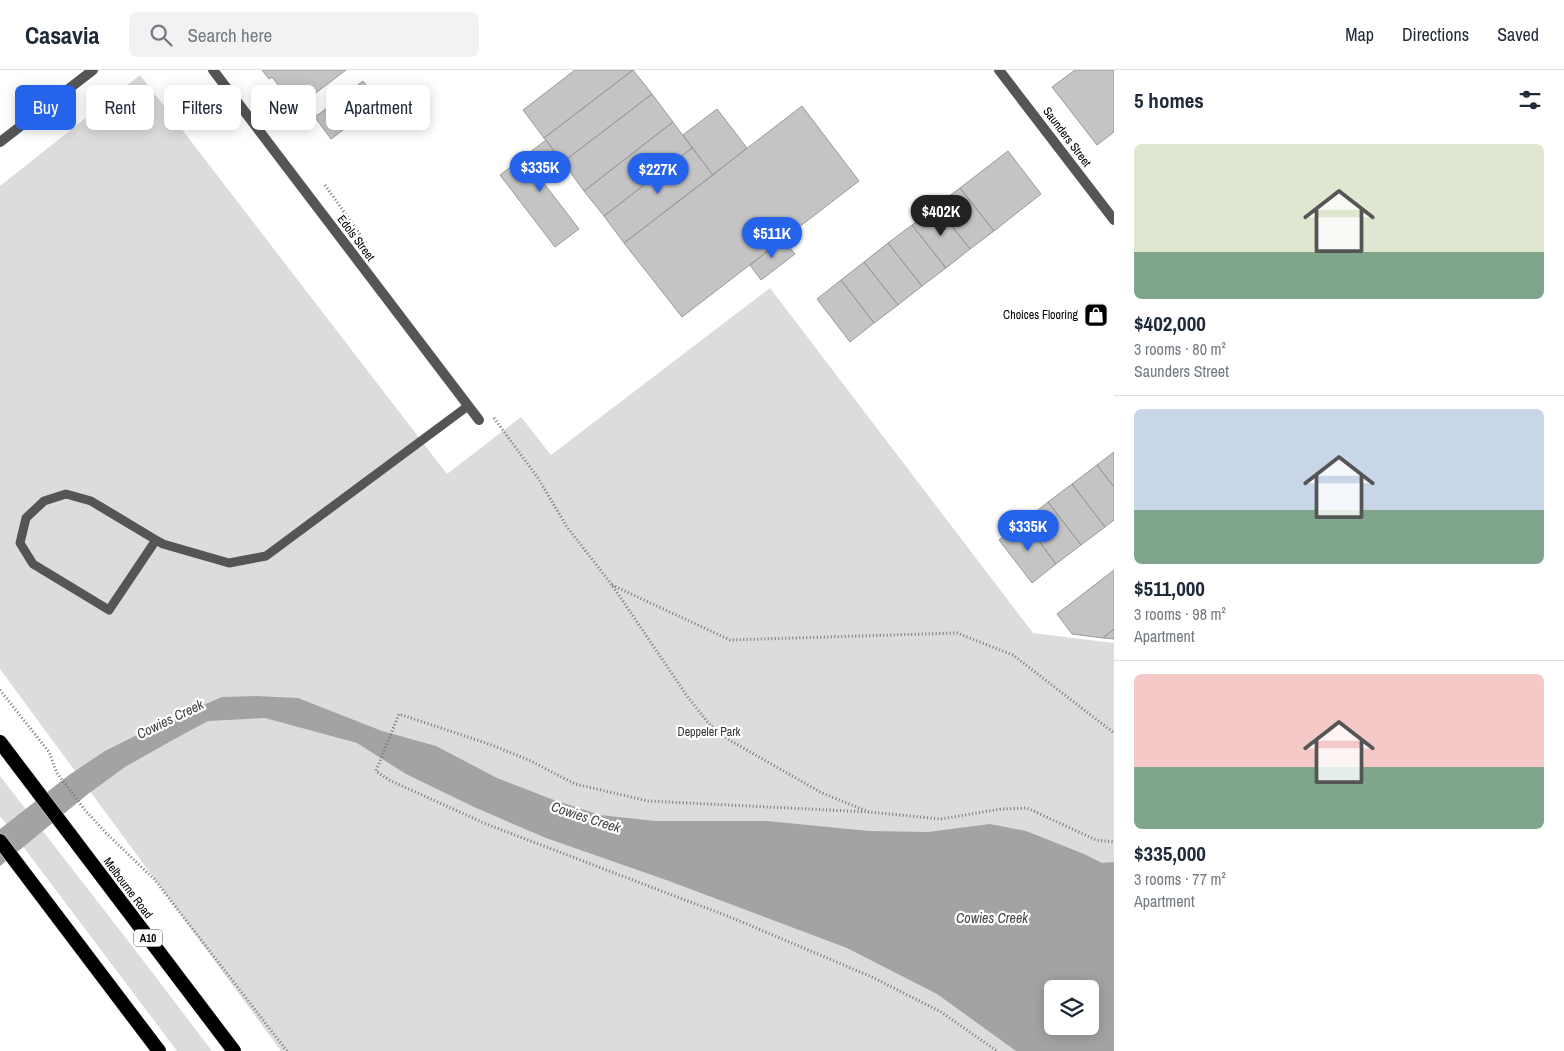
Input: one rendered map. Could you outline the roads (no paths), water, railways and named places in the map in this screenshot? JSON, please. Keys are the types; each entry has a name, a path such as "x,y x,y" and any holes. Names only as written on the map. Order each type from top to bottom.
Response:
{"highway":[{"name":"Melbourne Road","path":"0,742 234,1051"},
{"path":"0,841 159,1051"}],"street":[{"path":"0,142 93,70"},
{"name":"Edols Street","path":"213,70 479,420"},
{"name":"Saunders Street","path":"999,70 1114,220"}],"lane":[{"path":"156,540 109,610 33,564 20,543 26,518 44,501 66,494 92,500 163,544 230,563 266,556 468,406"}],"water":[{"name":"Cowies Creek","path":"222,697 298,698 382,731 436,746 497,778 551,799 600,815 655,821 767,821 869,831 928,832 990,824 1026,831 1102,863 1114,862 1114,1051 1016,1051 937,994 847,948 669,881 546,838 474,807 406,774 357,743 265,718 208,721 171,741 125,767 88,794 0,866 0,829 69,775 105,751 159,724"}],"place":[{"name":"Choices Flooring","path":"1096,315"}],"park label":[{"name":"Deppeler Park","path":"709,732"}]}
